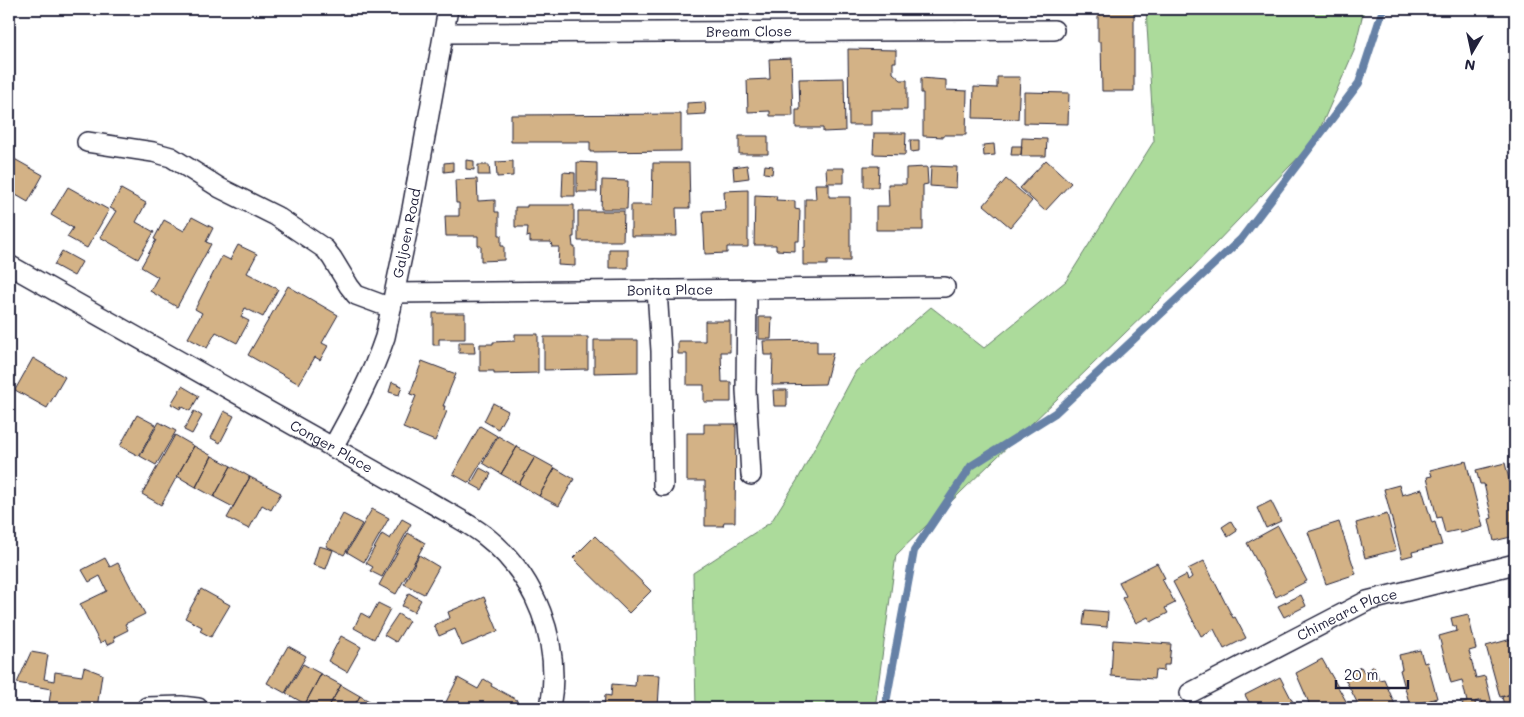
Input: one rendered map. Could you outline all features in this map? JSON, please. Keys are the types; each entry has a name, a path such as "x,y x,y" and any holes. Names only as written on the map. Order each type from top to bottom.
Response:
{"street":[{"name":"Galjoen Road","path":"333,447 359,401 382,345 412,209 448,9"},
{"name":"Bream Close","path":"444,33 1054,30"},
{"name":"Bonita Place","path":"87,142 153,152 171,157 220,188 276,216 325,249 352,291 361,298 393,300 657,290 945,287"},
{"name":"Conger Place","path":"9,265 333,447 482,534 510,559 526,581 543,616 551,649 553,681 550,708"},
{"path":"747,289 746,390 750,475"},
{"path":"657,290 661,351 663,486"},
{"name":"Chimeara Place","path":"1190,692 1367,601 1515,564"},
{"path":"147,707 181,706 198,708"}],"green space":[{"path":"1146,9 1364,9 1354,51 1315,140 1188,272 896,555 875,708 696,708 693,573 771,522 798,479 856,371 931,307 984,348 1066,281 1154,141"}],"building":[{"path":"1134,9 1134,91 1102,91 1101,42 1098,42 1098,10"},
{"path":"848,49 896,50 896,62 893,62 893,73 901,80 907,80 907,110 871,110 871,125 849,125"},
{"path":"791,58 793,116 770,116 770,111 748,112 747,80 770,79 769,59"},
{"path":"997,77 1020,77 1018,119 973,118 974,87 997,88"},
{"path":"844,78 845,131 823,132 823,128 796,128 796,110 800,110 799,79"},
{"path":"921,78 946,80 946,90 967,91 966,135 923,136"},
{"path":"1024,92 1069,93 1068,124 1024,123"},
{"path":"705,102 706,114 687,115 687,103"},
{"path":"681,114 681,151 590,152 590,142 511,142 511,115"},
{"path":"874,133 906,133 905,155 873,154"},
{"path":"739,136 768,136 768,154 739,154"},
{"path":"1022,138 1047,139 1046,156 1021,156"},
{"path":"910,140 919,140 919,151 911,152"},
{"path":"994,144 995,155 984,156 983,145"},
{"path":"1012,146 1022,146 1021,155 1011,155"},
{"path":"9,156 43,175 28,202 9,191"},
{"path":"466,160 474,161 474,170 466,169"},
{"path":"1046,160 1071,183 1045,211 1020,188"},
{"path":"513,161 513,176 497,177 496,162"},
{"path":"453,162 453,171 444,172 444,163"},
{"path":"577,162 597,163 597,192 577,192"},
{"path":"653,163 689,163 690,208 676,208 677,236 631,236 631,205 652,205"},
{"path":"478,165 489,165 490,175 478,175"},
{"path":"747,165 749,178 734,180 733,167"},
{"path":"765,165 773,166 772,174 764,173"},
{"path":"864,166 879,166 878,187 864,187"},
{"path":"931,166 957,167 956,188 930,186"},
{"path":"927,167 928,184 923,185 923,230 876,230 876,206 889,206 888,184 906,184 906,168"},
{"path":"826,168 844,168 844,183 827,183"},
{"path":"563,172 575,173 575,196 562,196"},
{"path":"477,179 478,201 495,200 495,212 499,212 499,235 501,235 501,246 504,246 504,260 481,261 481,246 478,246 478,236 446,236 445,216 459,216 459,203 456,203 455,180"},
{"path":"1006,179 1032,201 1010,227 984,205"},
{"path":"602,180 628,181 627,209 601,209"},
{"path":"815,184 829,184 829,197 850,197 850,261 827,261 827,265 803,265 805,199 816,199"},
{"path":"68,187 109,210 87,248 67,237 73,228 51,215"},
{"path":"121,189 146,203 136,222 154,232 138,259 100,237 116,211 110,208"},
{"path":"748,190 748,247 727,247 727,253 705,254 703,211 725,210 724,191"},
{"path":"755,195 777,196 776,200 795,201 795,209 800,210 799,241 795,241 795,251 776,250 776,245 754,245"},
{"path":"527,205 574,205 574,237 572,237 573,247 575,247 575,266 558,265 559,247 552,247 551,242 530,242 530,236 527,237 528,227 515,227 515,207 527,207"},
{"path":"578,211 624,211 623,241 578,241"},
{"path":"192,217 213,228 206,242 211,244 177,307 150,291 158,277 141,267 156,240 154,239 164,220 184,231"},
{"path":"238,245 257,254 247,273 278,289 263,317 245,308 241,317 249,321 237,343 216,332 207,348 188,338 202,313 195,309 222,256 230,260"},
{"path":"609,249 628,249 628,268 609,268"},
{"path":"62,251 82,262 74,276 54,265"},
{"path":"288,286 338,315 322,343 328,346 320,360 315,357 299,384 248,355"},
{"path":"433,313 465,313 465,339 439,339 439,345 433,345"},
{"path":"759,317 772,317 771,339 759,339"},
{"path":"705,321 730,321 730,352 721,352 722,382 731,382 731,402 704,402 704,385 687,385 687,354 678,354 678,341 705,341"},
{"path":"515,334 538,334 538,373 494,374 494,371 480,371 480,344 515,341"},
{"path":"544,337 588,337 588,369 544,370"},
{"path":"594,340 638,340 638,372 594,373"},
{"path":"817,340 817,353 833,353 825,384 772,385 773,355 764,355 763,341"},
{"path":"459,342 474,342 475,353 459,353"},
{"path":"33,358 65,377 47,408 15,390"},
{"path":"422,361 456,374 443,406 445,406 444,410 447,411 435,441 403,428 416,396 410,394"},
{"path":"392,382 402,386 399,395 389,392"},
{"path":"182,386 199,396 190,411 181,406 180,409 171,404"},
{"path":"773,390 787,390 787,406 774,406"},
{"path":"493,403 508,411 498,429 484,421"},
{"path":"194,411 202,416 192,434 184,430"},
{"path":"224,411 234,416 220,443 211,438"},
{"path":"137,415 156,425 139,456 120,446"},
{"path":"159,422 176,431 156,465 140,456"},
{"path":"704,424 736,424 735,522 724,522 723,526 705,526 705,481 687,481 687,433 704,433"},
{"path":"480,426 497,436 469,483 453,474"},
{"path":"175,435 194,446 161,505 142,494"},
{"path":"498,436 517,447 501,474 483,463"},
{"path":"194,446 212,456 196,487 177,476"},
{"path":"517,447 535,457 519,484 501,474"},
{"path":"212,456 231,466 214,497 196,487"},
{"path":"535,457 555,468 539,496 519,484"},
{"path":"1466,461 1483,527 1460,533 1459,530 1445,533 1441,517 1437,518 1427,477 1432,476 1430,470"},
{"path":"1505,463 1515,504 1515,536 1494,541 1489,519 1492,518 1484,484 1480,484 1476,470"},
{"path":"231,466 250,477 233,507 214,497"},
{"path":"480,468 491,474 482,490 471,484"},
{"path":"555,468 574,479 559,506 539,496"},
{"path":"250,477 281,493 271,510 262,505 249,529 227,518"},
{"path":"1399,485 1402,495 1422,489 1432,523 1435,522 1442,545 1412,552 1413,555 1402,558 1384,489"},
{"path":"1271,501 1281,521 1266,528 1257,508"},
{"path":"372,509 389,518 364,562 347,552"},
{"path":"343,514 362,524 344,555 326,546"},
{"path":"1387,514 1396,550 1365,558 1356,523"},
{"path":"402,519 411,524 382,577 370,571 373,567 366,563 382,534 390,539"},
{"path":"1231,521 1237,531 1228,537 1222,527"},
{"path":"1339,522 1356,574 1326,584 1308,532"},
{"path":"1278,526 1307,581 1276,597 1247,543"},
{"path":"408,533 425,543 396,594 379,585"},
{"path":"595,536 651,591 629,613 573,558"},
{"path":"319,546 333,550 326,569 313,565"},
{"path":"419,555 439,567 424,594 404,584"},
{"path":"105,558 110,567 118,563 145,614 125,624 128,630 114,637 115,641 107,645 105,640 100,643 80,604 107,591 100,576 89,582 82,570"},
{"path":"1204,561 1233,618 1235,617 1246,638 1224,649 1214,629 1201,636 1173,582 1186,575 1188,580 1192,577 1188,569"},
{"path":"1157,563 1165,578 1162,579 1175,603 1165,608 1168,613 1151,622 1148,617 1136,623 1122,598 1126,596 1119,582"},
{"path":"201,589 230,605 211,637 200,631 202,627 185,618"},
{"path":"409,593 421,600 414,612 402,606"},
{"path":"1301,595 1306,606 1284,617 1278,606"},
{"path":"484,597 498,631 462,646 455,629 439,636 434,625 450,618 448,612"},
{"path":"378,603 390,609 374,639 354,628 361,613 370,618"},
{"path":"1085,610 1108,612 1107,627 1083,625"},
{"path":"398,614 409,621 396,642 384,635"},
{"path":"1468,614 1476,649 1469,651 1476,678 1485,676 1493,708 1483,708 1481,700 1475,702 1476,708 1464,708 1462,703 1467,702 1462,680 1451,683 1439,636 1457,631 1456,626 1453,626 1451,618"},
{"path":"341,636 361,647 347,672 328,661"},
{"path":"1515,638 1515,693 1500,697 1486,646"},
{"path":"1113,640 1171,644 1169,665 1164,665 1164,671 1155,670 1154,679 1111,676"},
{"path":"288,646 306,656 285,693 267,683"},
{"path":"1420,650 1424,663 1427,662 1437,698 1410,706 1400,670 1402,669 1399,655"},
{"path":"31,652 48,655 44,679 54,681 55,672 82,676 84,667 102,674 97,708 32,708 33,702 49,704 51,689 17,683"},
{"path":"1322,659 1350,708 1300,707 1309,703 1296,673"},
{"path":"303,664 321,674 305,704 286,693"},
{"path":"1374,666 1379,680 1384,679 1396,707 1360,708 1343,675 1361,667 1364,672"},
{"path":"321,674 341,685 328,708 313,708 305,704"},
{"path":"636,674 660,675 658,707 604,708 605,695 611,696 612,684 635,686"},
{"path":"1280,677 1296,708 1252,708 1245,695"},
{"path":"458,678 478,689 484,679 492,684 491,686 517,700 512,708 443,708"},
{"path":"341,685 360,696 353,708 328,708"},
{"path":"1515,693 1515,708 1496,708 1496,706 1504,705 1502,697"},
{"path":"360,696 379,706 378,708 353,708"},
{"path":"1435,699 1438,708 1426,708 1424,703"}],"waterway":[{"path":"885,708 914,551 971,466 1055,413 1241,239 1359,83 1383,9"}]}
